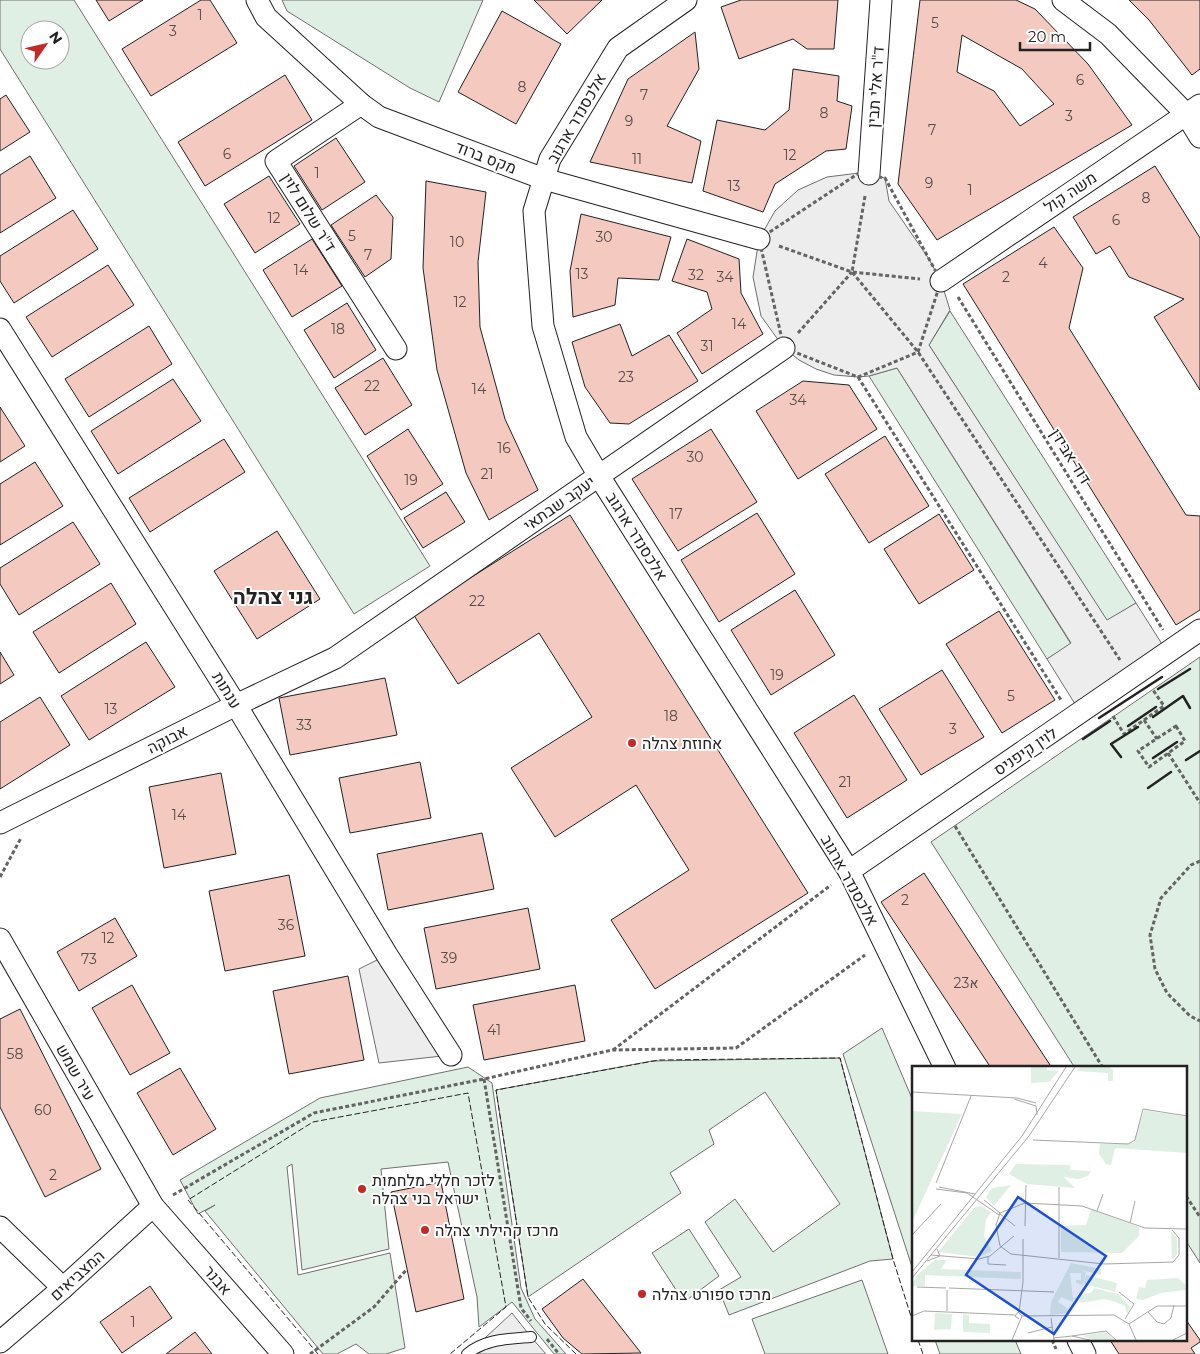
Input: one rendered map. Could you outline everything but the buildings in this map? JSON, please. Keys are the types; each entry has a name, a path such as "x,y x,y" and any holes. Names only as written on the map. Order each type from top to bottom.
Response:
{"street":[{"name":"מקס ברוד","path":"256,0 266,17 361,104 379,117 544,179 769,242"},
{"name":"אלכסנדר ארגוב","path":"686,0 618,48 550,159 534,211 543,326 576,437 849,871 944,1066"},
{"name":"ד\"ר אלי תבין","path":"867,182 881,0"},
{"path":"1063,0 1108,34 1193,109 1200,137"},
{"name":"ד\"ר שלום לוין","path":"361,104 276,161 396,349"},
{"name":"משה קול","path":"935,279 1193,109"},
{"name":"ענתות","path":"0,328 236,705 382,946 451,1055"},
{"name":"יעקב שבתאי","path":"335,658 599,476 790,341"},
{"name":"לוין קיפניס","path":"849,871 1200,630"},
{"name":"אבוקה","path":"0,824 236,705 335,658"},
{"name":"עיר שמש","path":"0,939 153,1206"},
{"name":"המצביאים","path":"0,1342 64,1288 153,1206"},
{"name":"אבנר","path":"153,1206 282,1354"},
{"path":"0,1227 64,1288"},
{"path":"1079,1342 1085,1354"}],"lane":[{"path":"467,1354 487,1342 531,1337"}],"path":[{"path":"769,242 858,173 867,182 852,272 790,341"},
{"name":"דוד אבידן","path":"867,182 885,178 935,279 1174,647"},
{"path":"769,242 852,272 935,279 918,352"},
{"path":"769,242 790,341"},
{"path":"852,272 918,352 1132,677"},
{"path":"790,341 858,377 1073,718"},
{"path":"858,377 918,352"},
{"path":"1113,716 1124,734 1164,706 1153,690"},
{"path":"1144,720 1157,739"},
{"path":"1176,726 1185,741 1148,767 1138,752 1157,739 1176,726"},
{"path":"1168,753 1200,802"},
{"path":"944,806 1102,1066"},
{"path":"1200,861 1191,865 1161,898 1150,935 1155,969 1167,993 1190,1016 1200,1021"},
{"path":"612,1050 849,871"},
{"path":"153,1206 314,1112 484,1079 612,1050 736,1048 868,953"},
{"path":"484,1079 521,1308 537,1327"},
{"path":"1188,1199 1200,1217"},
{"path":"310,1354 374,1307 407,1269"},
{"path":"542,1333 559,1354"}],"green space":[{"path":"0,0 74,0 430,566 354,614 0,49"},
{"path":"282,0 483,0 439,102 410,88 287,11"},
{"path":"950,311 1136,603 1107,621 929,345"},
{"path":"897,368 1071,644 1047,659 869,376"},
{"path":"1200,657 1200,1263 1188,1244 1188,1066 1074,1066 931,842"},
{"path":"882,1028 912,1098 912,1267 843,1054"},
{"path":"840,1058 893,1259 870,1261 729,1315 719,1290 741,1277 705,1222 735,1199 773,1252 840,1204 765,1092 709,1130 714,1144 670,1173 681,1193 528,1297 496,1090 652,1061"},
{"path":"468,1067 492,1083 521,1288 535,1319 566,1354 554,1354 512,1302 479,1327 477,1297 448,1162 381,1169 389,1249 302,1270 292,1164 287,1167 298,1275 390,1253 405,1348 386,1354 369,1354 356,1344 337,1354 323,1354 205,1211 215,1205 198,1214 180,1180 320,1098"},
{"path":"689,1229 719,1276 684,1302 652,1253"},
{"path":"862,1280 888,1354 765,1354 752,1319"},
{"path":"936,1342 1016,1342 1021,1354 940,1354"}],"shaded area":[{"path":"859,173 885,178 889,201 929,259 941,281 950,310 929,345 1107,620 1136,603 1167,652 1080,712 1047,659 1071,643 897,368 858,377 834,375 816,369 799,360 784,348 761,316 753,277 759,239 775,211 798,190 827,177"},
{"path":"387,955 451,1055 379,1063 359,969"},
{"path":"512,1313 546,1354 478,1354 473,1349"}],"fence":[{"path":"576,1354 545,1324 528,1297 496,1090 659,1060 840,1058 893,1259 912,1320"},
{"path":"318,1354 188,1200 313,1122 468,1093 506,1307 450,1354"},
{"path":"919,1342 923,1354"}],"wall":[{"path":"1158,689 1190,669"},
{"path":"1099,718 1162,677"},
{"path":"1153,717 1183,696 1190,708"},
{"path":"1128,726 1156,707"},
{"path":"1083,739 1110,721"},
{"path":"1121,757 1111,744 1138,727"},
{"path":"1153,758 1177,742"},
{"path":"1186,760 1200,751"},
{"path":"1148,788 1171,772"}],"place":[{"name":"אחוזת צהלה","path":"632,743"},
{"name":"לזכר חללי מלחמות ישראל בני צהלה","path":"362,1189"},
{"name":"מרכז קהילתי צהלה","path":"425,1230"},
{"name":"מרכז ספורט צהלה","path":"642,1294"}],"district":[{"name":"גני צהלה","path":"273,597"}]}
